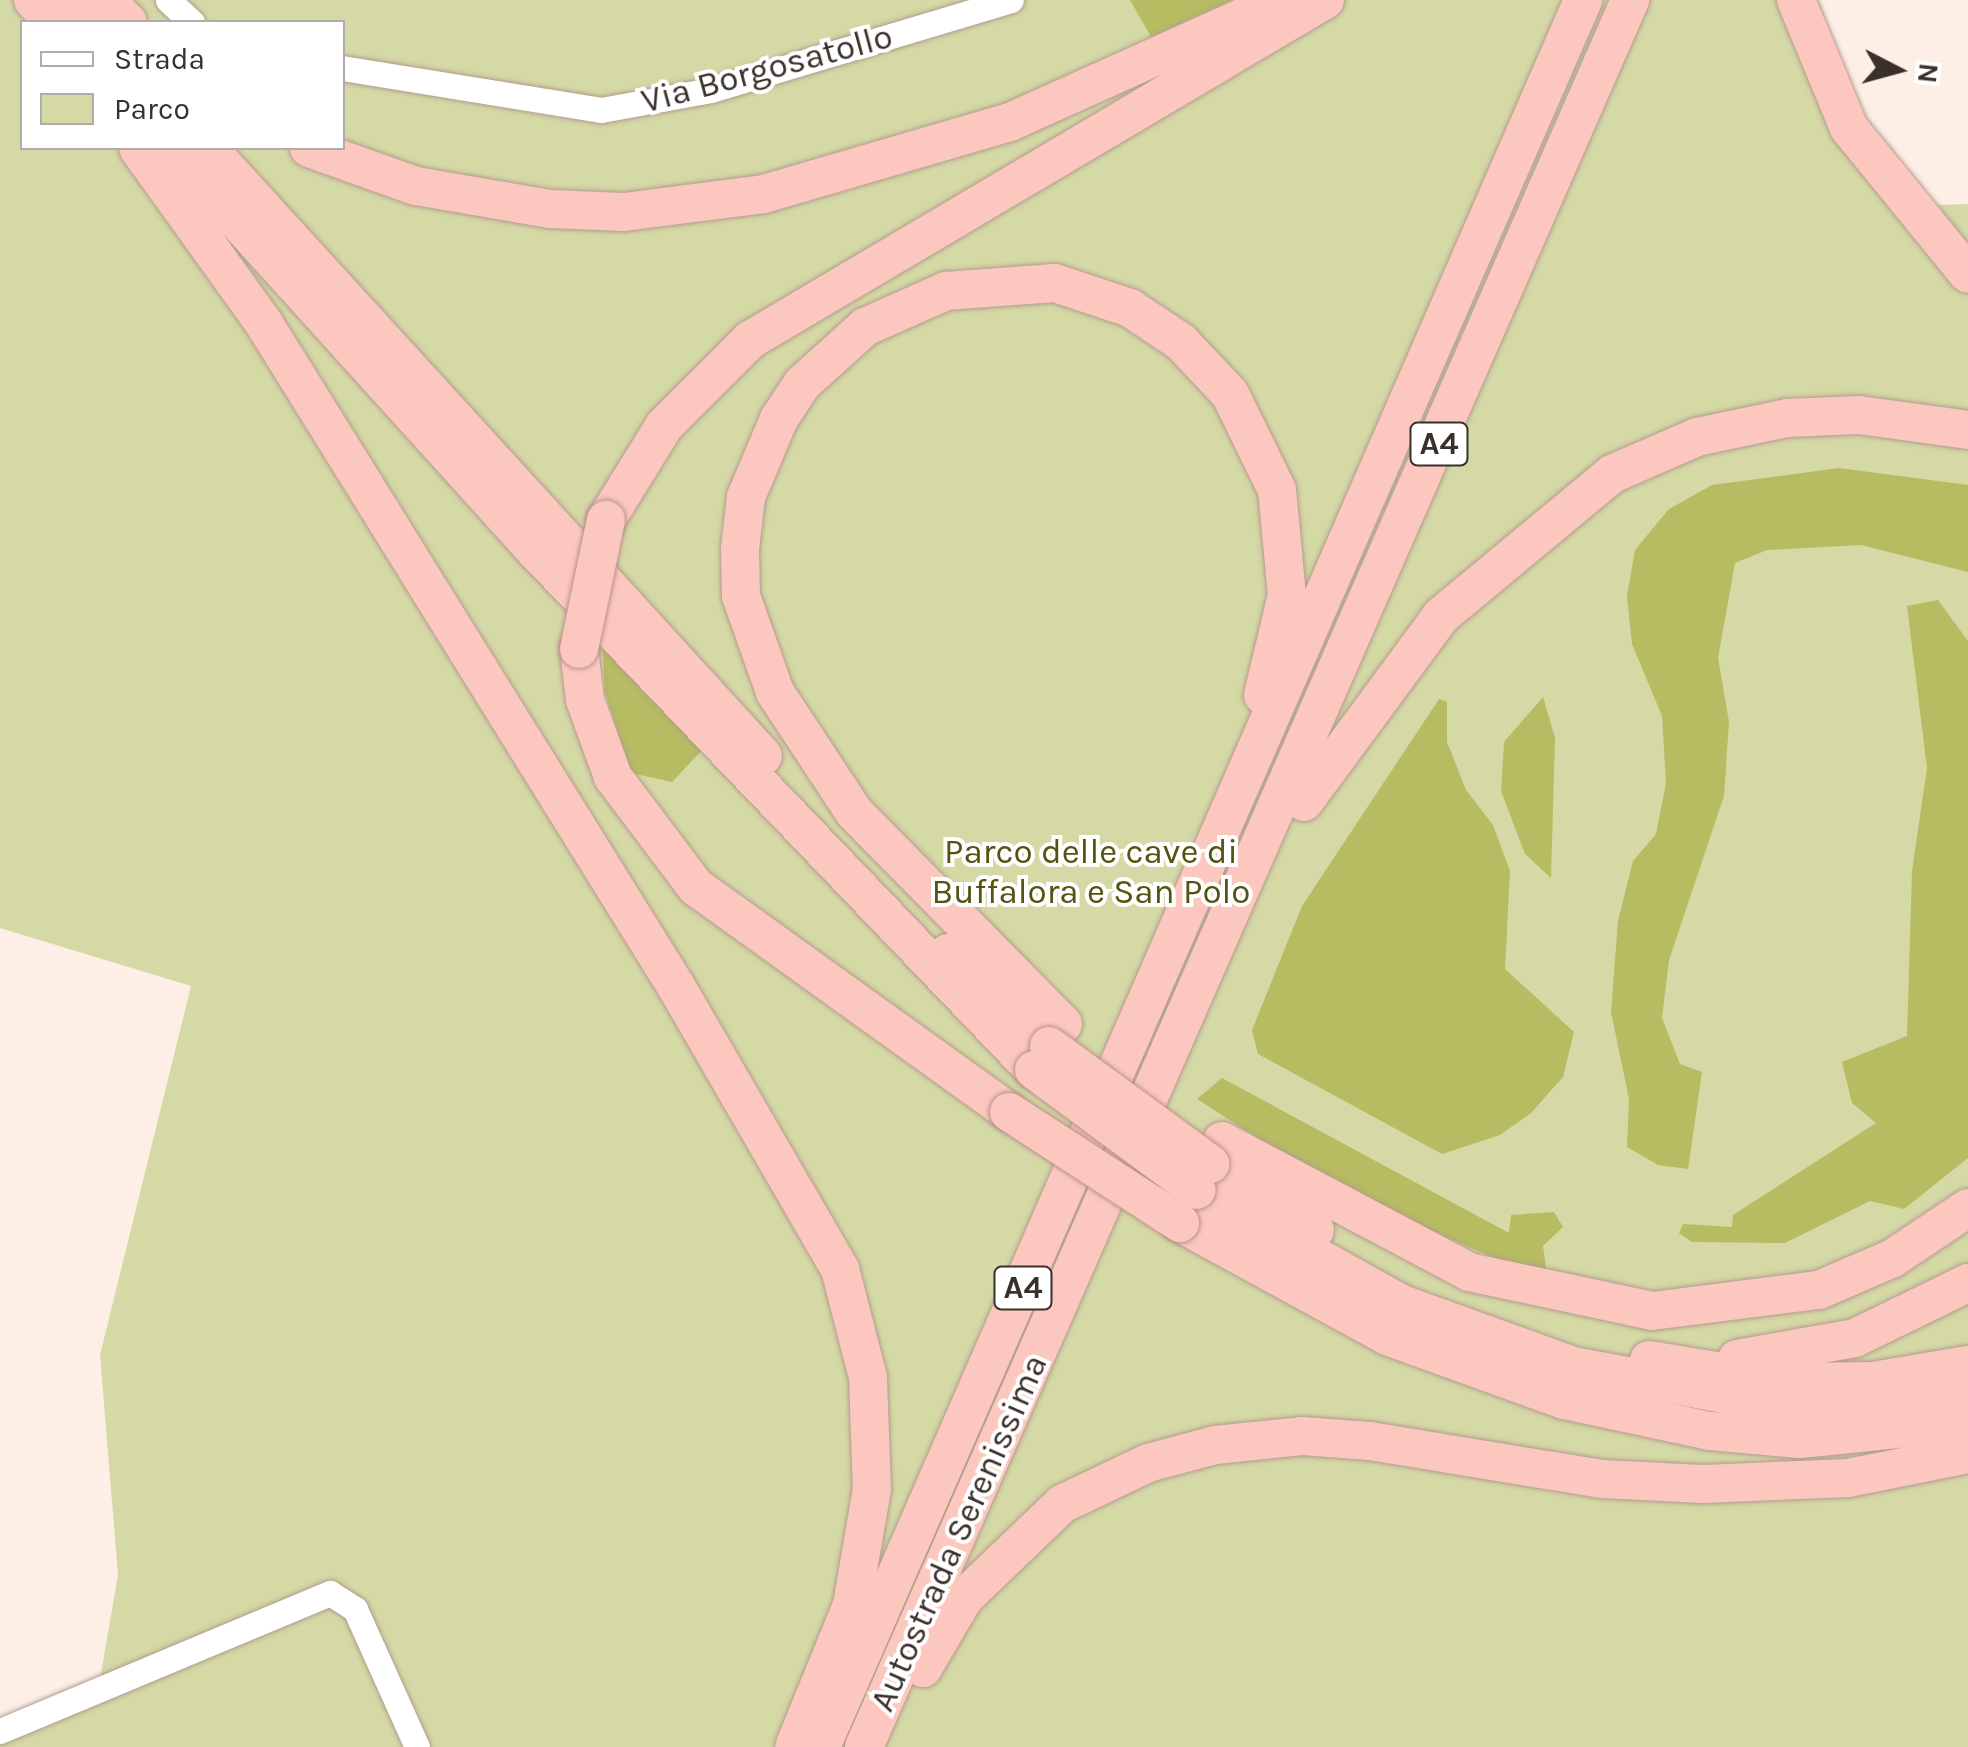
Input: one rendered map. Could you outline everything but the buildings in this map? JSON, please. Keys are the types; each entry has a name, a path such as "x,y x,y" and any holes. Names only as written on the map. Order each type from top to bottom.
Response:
{"highway":[{"path":"9,0 28,20"},
{"path":"34,0 52,20"},
{"path":"72,0 90,20"},
{"path":"105,0 126,20"},
{"path":"315,150 416,186 550,209 624,212 764,194 1010,122 1281,0"},
{"path":"1325,0 765,329 664,426 606,520 580,650 585,700 613,777 696,887 1009,1112 1469,1272 1652,1311 1820,1290 1894,1258 1968,1208"},
{"name":"Autostrada Serenissima","path":"821,1747 1228,830 1583,0"},
{"name":"Autostrada Serenissima","path":"864,1747 1246,886 1630,0"},
{"path":"1796,0 1849,128 1926,230 1968,274"},
{"path":"139,150 263,322 804,1196 840,1269 868,1377 872,1489 852,1605 794,1747"},
{"path":"173,150 531,546 1049,1046 1387,1336 1466,1370 1612,1412 1800,1438 1968,1422"},
{"path":"210,150 772,766 1049,1046 1202,1179 1402,1304 1572,1366 1804,1408 1968,1392"},
{"path":"1926,230 1968,259"},
{"path":"1049,1046 808,751 755,647 740,549 760,456 802,384 865,326 946,291 1055,283 1155,323 1230,394 1276,490 1289,558 1281,637 1228,830"},
{"path":"1246,886 1404,656 1570,500 1660,451 1739,426 1859,414 1968,430"},
{"path":"1202,1179 1495,1318 1650,1360 1784,1382 1873,1382 1968,1365"},
{"path":"1650,1360 1778,1359 1927,1310 1968,1284"},
{"path":"885,1747 934,1645 996,1564 1062,1504 1148,1463 1302,1436 1602,1479 1761,1483 1968,1454"}],"street":[{"path":"168,0 190,20"},
{"name":"Via Borgosatollo","path":"345,68 601,110 711,90 1011,0"},
{"path":"0,1731 110,1691 317,1595 343,1595 417,1747"}],"green space":[{"name":"Parco delle cave di Buffalora e San Polo","path":"0,0 1818,0 1852,96 1889,156 1935,205 1968,204 1968,1747 0,1747 0,1727 98,1691 118,1575 100,1355 191,986 0,928"},
{"path":"1130,0 1232,0 1151,37"},
{"path":"1839,468 1968,485 1968,572 1861,545 1767,550 1735,563 1718,658 1729,722 1724,796 1669,960 1662,1018 1680,1064 1702,1072 1688,1169 1658,1165 1627,1147 1629,1099 1611,1012 1618,921 1633,861 1656,834 1666,783 1662,716 1632,644 1627,596 1635,550 1669,509 1712,485"},
{"path":"1938,600 1968,641 1968,1158 1904,1209 1870,1201 1785,1243 1692,1242 1679,1233 1683,1224 1732,1227 1733,1215 1876,1123 1852,1103 1842,1062 1907,1036 1912,871 1927,768 1907,606"},
{"path":"602,638 705,747 672,782 631,773 605,692"},
{"path":"1543,697 1555,738 1551,878 1525,854 1501,791 1504,742"},
{"path":"1439,699 1447,702 1447,742 1466,790 1493,825 1510,871 1505,969 1574,1032 1563,1077 1531,1113 1500,1135 1442,1154 1258,1054 1252,1030 1302,906"},
{"path":"1222,1078 1509,1233 1511,1215 1554,1212 1563,1227 1543,1246 1548,1281 1343,1193 1197,1099"}]}
